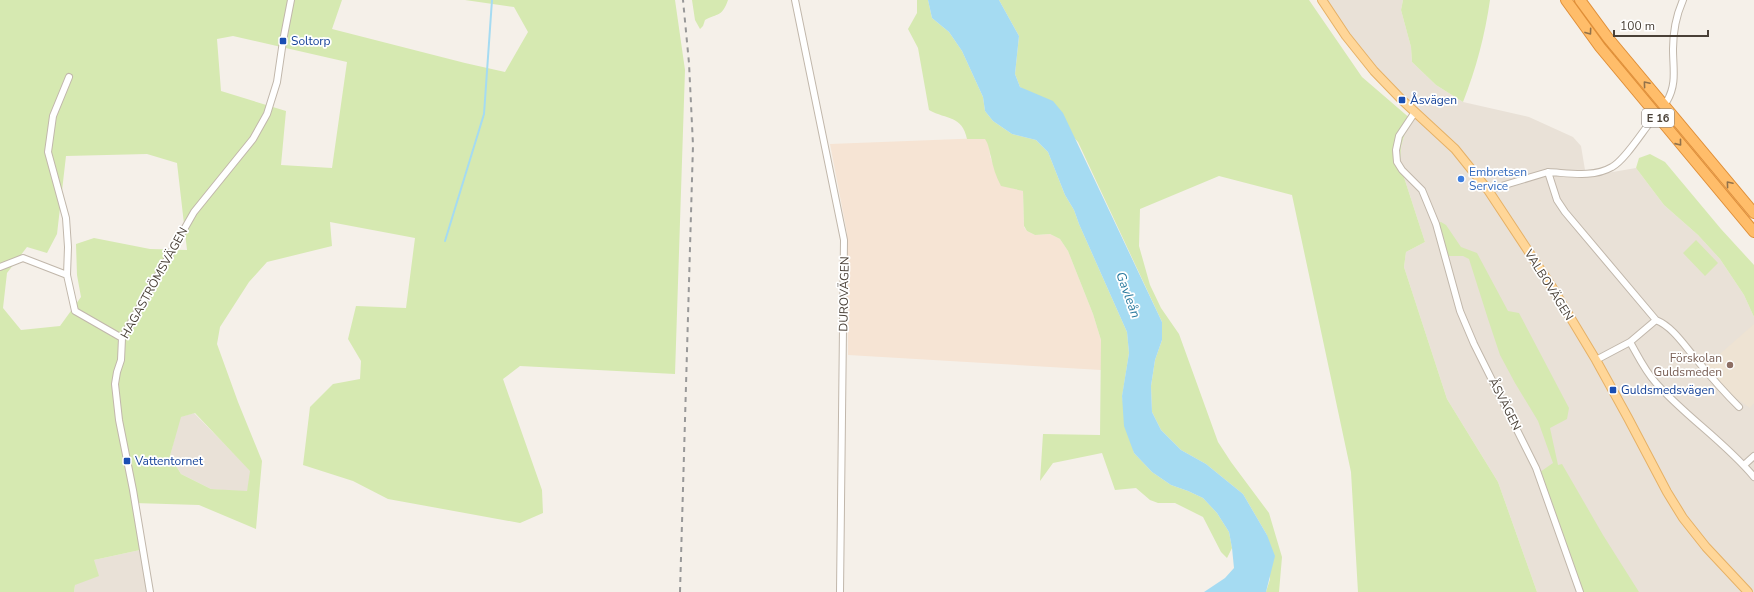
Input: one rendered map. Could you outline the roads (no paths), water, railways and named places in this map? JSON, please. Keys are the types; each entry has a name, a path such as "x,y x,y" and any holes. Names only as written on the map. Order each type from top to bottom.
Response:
{"highway":[{"name":"E 16","path":"1566,0 1600,47 1754,232"},
{"name":"E 16","path":"1580,0 1608,38 1754,213"}],"main road":[{"name":"VALBOVÄGEN","path":"1322,0 1355,48 1374,71 1415,112 1456,149 1488,190 1552,287 1596,360 1632,425 1666,492 1683,518 1706,547 1748,592"}],"street":[{"name":"HAGASTRÖMSVÄGEN","path":"150,592 133,490 119,420 115,384 116,372 121,360 122,338 194,212 253,139 267,114 277,82 291,0"},
{"name":"DUROVÄGEN","path":"795,0 844,240 840,592"},
{"path":"1667,101 1671,93 1675,73 1673,46 1677,14 1683,0"},
{"path":"69,77 53,116 48,152 66,218 68,247 67,275 74,311 122,338"},
{"name":"ÅSVÄGEN","path":"1415,112 1398,136 1396,150 1397,162 1402,170 1422,190 1425,197 1436,224 1460,311 1474,344 1536,468 1580,592"},
{"path":"1488,190 1548,172 1593,173 1613,166 1620,160 1652,120"},
{"path":"1548,172 1557,200 1565,212 1656,320 1667,327 1678,338 1740,408"},
{"path":"0,267 23,258 67,275"},
{"path":"1596,360 1630,342 1656,320"},
{"path":"1630,342 1648,372 1663,391 1726,446 1754,477"},
{"path":"1744,465 1754,456"}],"water":[{"name":"Gavleån","path":"928,0 999,0 1019,36 1015,74 1020,87 1053,101 1063,113 1162,322 1162,340 1155,360 1151,386 1152,412 1161,430 1181,450 1206,464 1243,494 1267,535 1275,556 1266,592 1204,592 1225,578 1234,568 1229,532 1217,513 1203,498 1171,485 1152,472 1134,453 1124,426 1122,396 1129,353 1127,332 1074,210 1065,195 1048,152 1036,140 1012,134 993,121 985,111 983,97 962,51 949,32 932,18"}],"waterway":[{"path":"445,241 484,114 492,0"}],"railway":[{"path":"680,592 693,145 689,63 683,0"}],"place":[{"name":"Soltorp","path":"283,41"},
{"name":"Åsvägen","path":"1402,100"},
{"name":"Embretsen Service","path":"1461,179"},
{"name":"Förskolan Guldsmeden","path":"1730,365"},
{"name":"Guldsmedsvägen","path":"1613,390"},
{"name":"Vattentornet","path":"127,461"}]}
